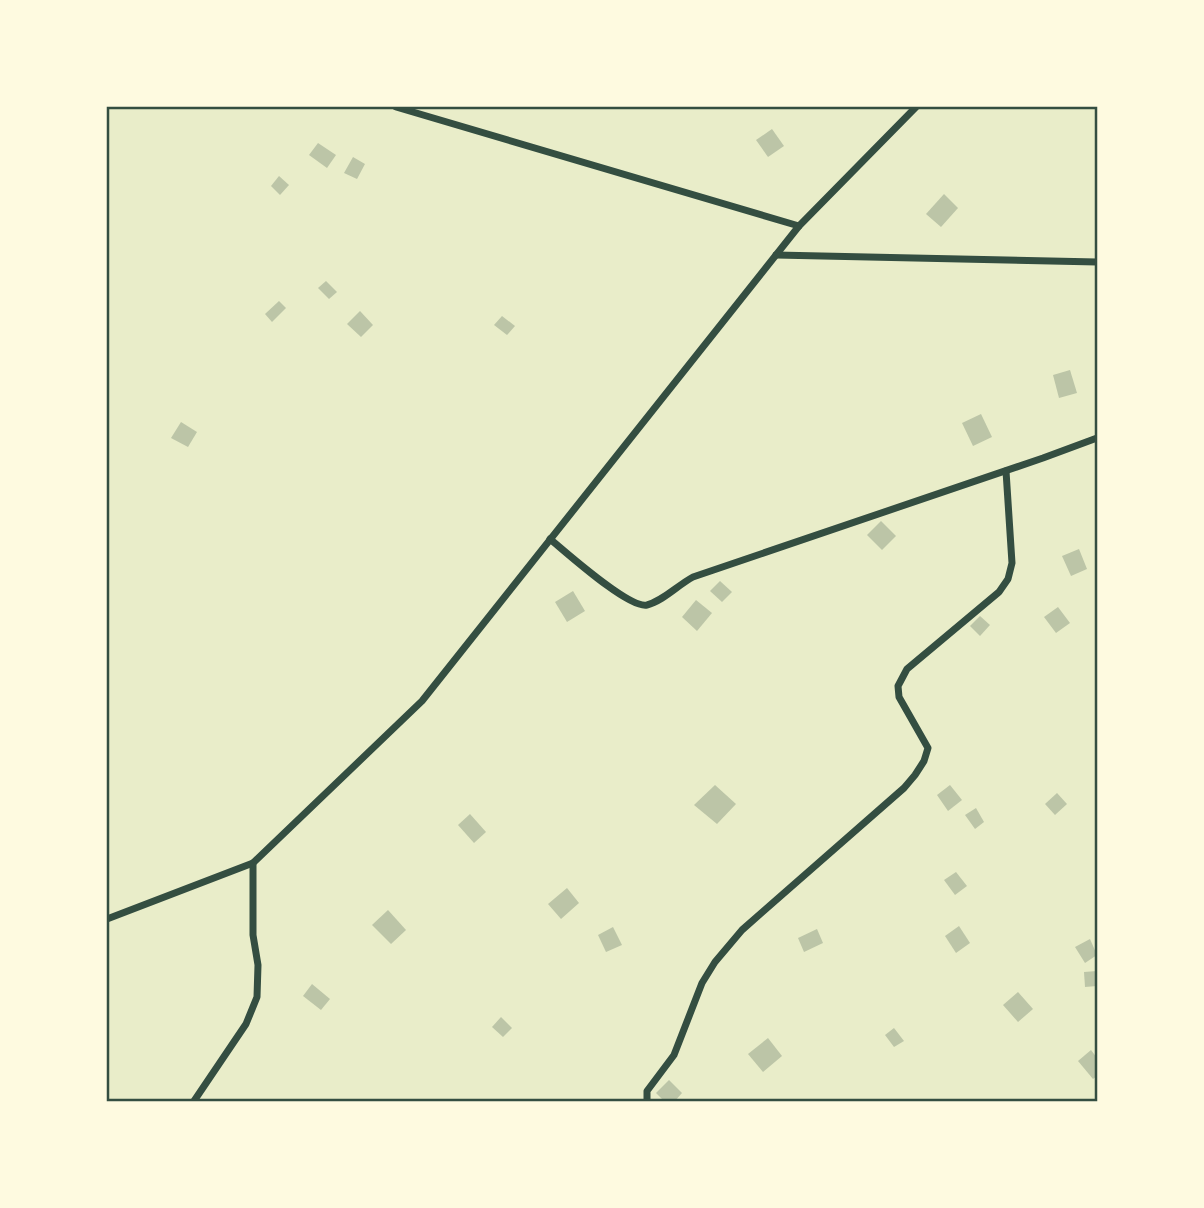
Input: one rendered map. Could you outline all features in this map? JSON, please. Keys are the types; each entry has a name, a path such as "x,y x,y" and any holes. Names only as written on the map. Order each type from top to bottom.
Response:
{"street":[{"path":"396,107 799,226"},
{"path":"107,919 253,863 422,701 799,226 916,107"},
{"path":"776,255 1097,262"},
{"path":"550,539 627,601 644,606 693,577 1097,438"},
{"path":"647,1101 647,1091 674,1055 702,983 715,962 742,930 904,788 924,761 928,748 899,698 898,686 907,669 999,593 1008,579 1012,563 1006,471"},
{"path":"194,1101 246,1024 257,997 258,965 253,935 253,863"}],"building":[{"path":"772,129 784,146 768,157 756,140"},
{"path":"318,143 336,155 327,168 309,155"},
{"path":"353,157 365,164 357,179 344,173"},
{"path":"279,176 289,185 280,195 271,186"},
{"path":"944,194 958,208 941,227 926,214"},
{"path":"326,281 337,292 329,299 318,288"},
{"path":"279,301 286,308 272,322 265,314"},
{"path":"360,311 373,325 361,337 347,324"},
{"path":"502,316 515,326 507,335 494,325"},
{"path":"1070,370 1077,393 1059,398 1053,375"},
{"path":"981,414 992,437 973,446 962,423"},
{"path":"181,422 197,432 188,447 171,438"},
{"path":"881,521 896,536 882,550 867,535"},
{"path":"1079,549 1087,569 1071,576 1062,556"},
{"path":"720,581 732,592 722,602 710,591"},
{"path":"573,591 585,611 567,622 555,602"},
{"path":"696,600 712,613 697,631 682,617"},
{"path":"1058,607 1070,623 1056,633 1044,617"},
{"path":"980,616 990,625 980,636 970,626"},
{"path":"715,785 736,804 717,824 694,805"},
{"path":"950,785 962,800 948,811 937,795"},
{"path":"1057,793 1067,804 1055,815 1045,804"},
{"path":"976,808 984,822 975,829 965,815"},
{"path":"470,814 486,832 474,843 458,825"},
{"path":"956,872 967,886 955,895 944,880"},
{"path":"567,888 579,903 561,919 548,904"},
{"path":"388,910 406,930 391,944 372,925"},
{"path":"959,926 970,943 956,953 945,936"},
{"path":"613,927 622,945 606,952 598,935"},
{"path":"817,929 823,943 804,952 798,938"},
{"path":"1090,939 1097,955 1085,963 1075,947"},
{"path":"1097,971 1097,986 1085,987 1084,972"},
{"path":"312,984 330,999 321,1010 303,996"},
{"path":"1018,992 1033,1009 1018,1022 1003,1005"},
{"path":"501,1017 512,1028 503,1037 492,1027"},
{"path":"894,1028 904,1041 894,1047 885,1035"},
{"path":"768,1038 782,1056 763,1072 748,1054"},
{"path":"1091,1050 1097,1058 1097,1076 1093,1079 1078,1061"},
{"path":"669,1080 682,1093 675,1101 664,1101 656,1093"}]}
